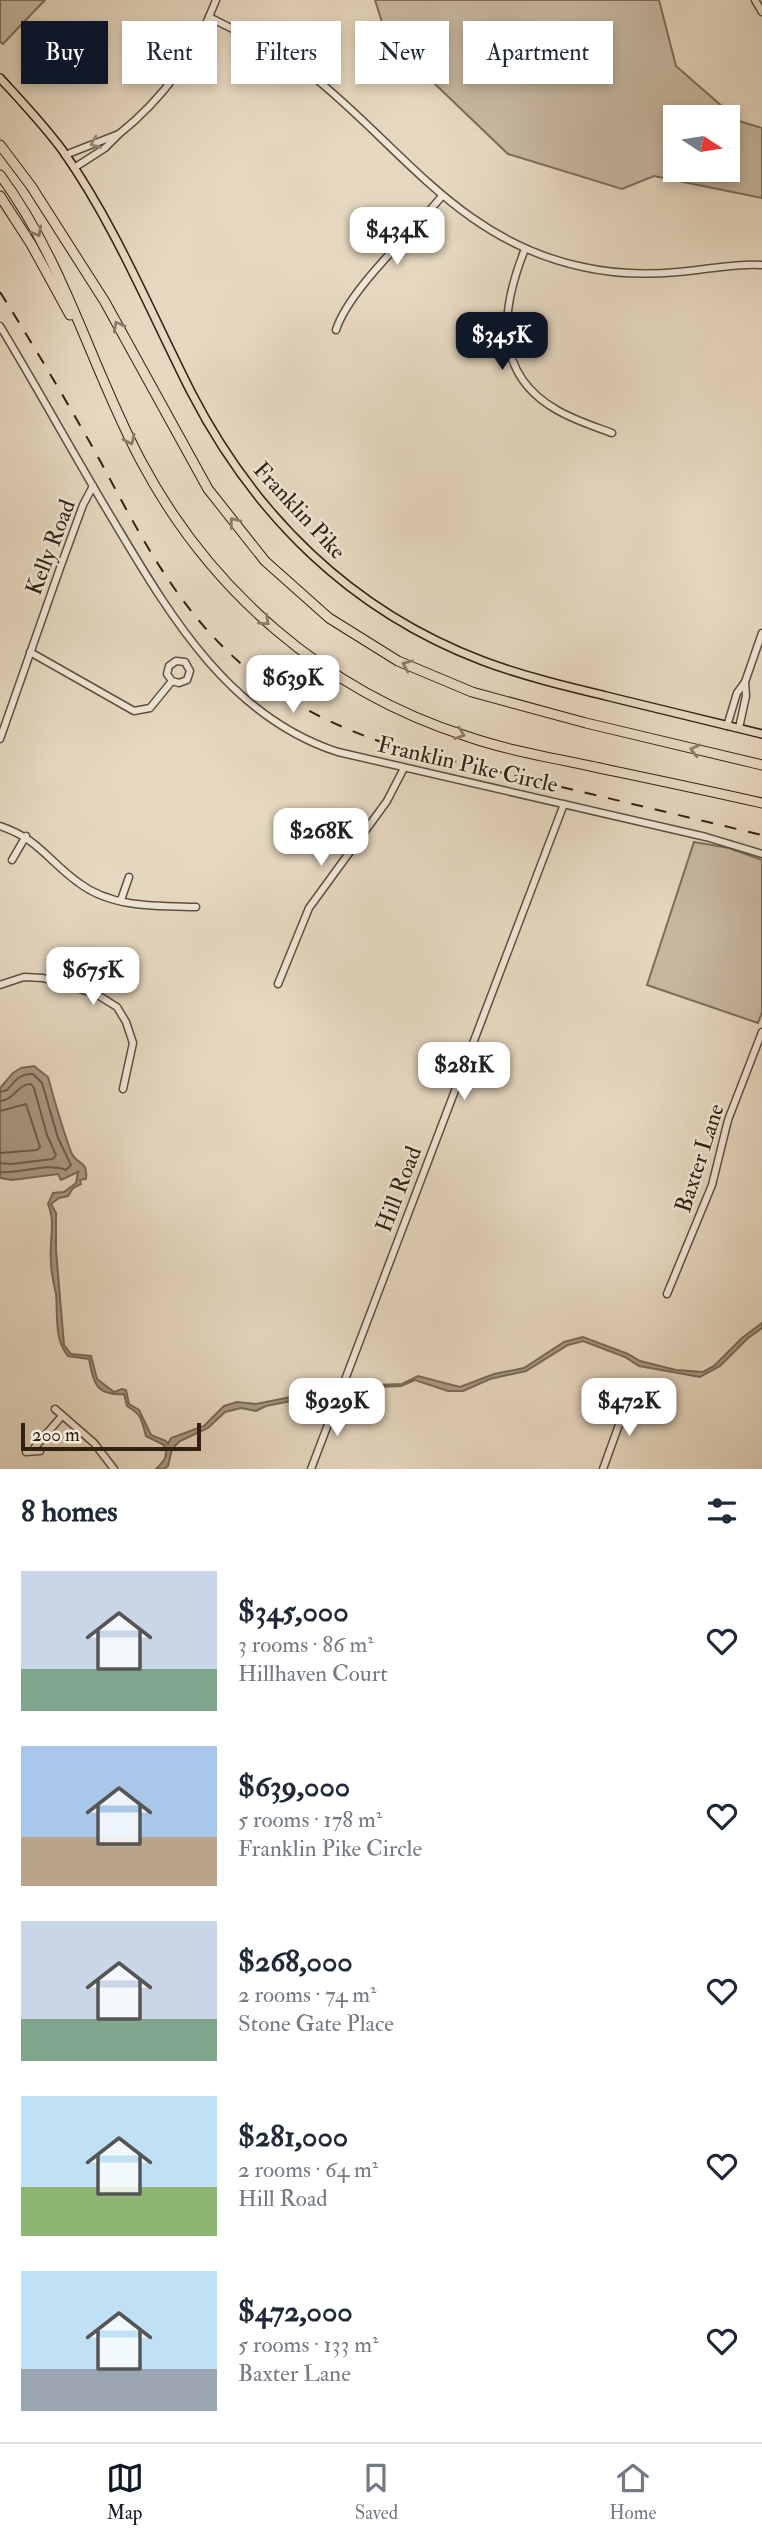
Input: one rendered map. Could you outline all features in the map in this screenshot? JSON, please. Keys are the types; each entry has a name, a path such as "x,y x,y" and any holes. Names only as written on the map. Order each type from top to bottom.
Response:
{"highway":[{"path":"0,145 32,186 105,302 208,489 265,561 329,618 398,661 472,692 586,723 762,765"},
{"path":"0,175 42,240 140,459 167,506 192,543 250,608 283,637 327,669 393,707 474,739 762,803"},
{"path":"0,196 31,244 89,350"}],"main road":[{"name":"Franklin Pike","path":"0,78 37,118 74,167 102,215 194,396 247,484 286,530 331,572 406,625 482,661 547,681 762,734"}],"street":[{"path":"74,167 105,148 142,115 170,84 191,53 215,0"},
{"path":"755,0 762,12"},
{"path":"209,17 278,52 309,72 442,196 471,219 525,249 573,265 627,273 670,273 735,265 762,265"},
{"path":"65,155 119,134"},
{"path":"336,330 342,313 364,285 442,196"},
{"path":"525,249 516,273 507,315 507,340 515,368 525,383 550,406 612,433"},
{"name":"Franklin Pike Circle","path":"0,327 169,613 202,656 228,683 272,717 315,743 338,752 706,837 762,854"},
{"name":"Kelly Road","path":"0,739 83,505 93,486"},
{"path":"727,726 737,693 745,682 762,633"},
{"path":"30,652 134,711 150,708 172,681"},
{"path":"739,728 746,696 745,682"},
{"path":"278,984 309,908 387,801 404,768"},
{"name":"Hill Road","path":"311,1469 564,804"},
{"path":"0,825 26,836 80,885 98,893 148,906 196,907"},
{"path":"12,860 26,836"},
{"path":"121,900 129,877"},
{"path":"0,985 15,979 40,978 96,994 117,1007 126,1022 132,1043 123,1089"},
{"name":"Baxter Lane","path":"667,1294 712,1185 730,1114 762,1032"},
{"path":"603,1469 629,1397"},
{"path":"55,1409 94,1443 114,1469"},
{"path":"26,1452 40,1451 35,1447 62,1416"}],"shaded area":[{"path":"0,0 45,0 25,21 21,21 21,25 3,44 0,42"},
{"path":"375,0 659,0 676,66 721,105 663,105 663,178 654,176 622,189 508,154 435,84 449,84 449,21 382,21"},
{"path":"740,121 762,128 762,198 683,182 740,182"},
{"path":"694,842 729,848 762,860 762,1012 758,1023 647,985"}],"water":[{"path":"34,1066 48,1077 71,1152 84,1165 86,1173 86,1179 80,1180 81,1184 73,1188 68,1196 51,1204 56,1213 56,1250 64,1345 71,1354 91,1356 97,1379 114,1392 126,1390 129,1404 139,1410 151,1435 168,1444 171,1438 204,1426 224,1406 237,1402 256,1404 301,1395 320,1386 343,1392 361,1392 376,1385 402,1384 418,1376 460,1387 494,1374 524,1368 564,1342 583,1337 640,1361 676,1370 703,1372 714,1366 742,1338 762,1323 762,1328 720,1366 700,1377 639,1366 625,1357 583,1341 568,1345 526,1371 490,1379 463,1391 448,1391 415,1380 401,1386 378,1387 361,1396 341,1397 320,1391 256,1411 241,1408 225,1412 208,1428 180,1441 172,1449 168,1466 156,1469 165,1458 164,1445 146,1436 141,1418 127,1406 124,1394 107,1393 98,1386 92,1375 89,1359 68,1356 60,1343 51,1255 52,1218 48,1204 53,1193 64,1192 76,1183 78,1172 61,1180 58,1174 12,1180 0,1178 0,1088 13,1073 21,1068"}],"railway":[{"path":"0,292 59,389 159,566 193,613 218,641 243,666 271,687 332,722 403,749 762,835"}]}
